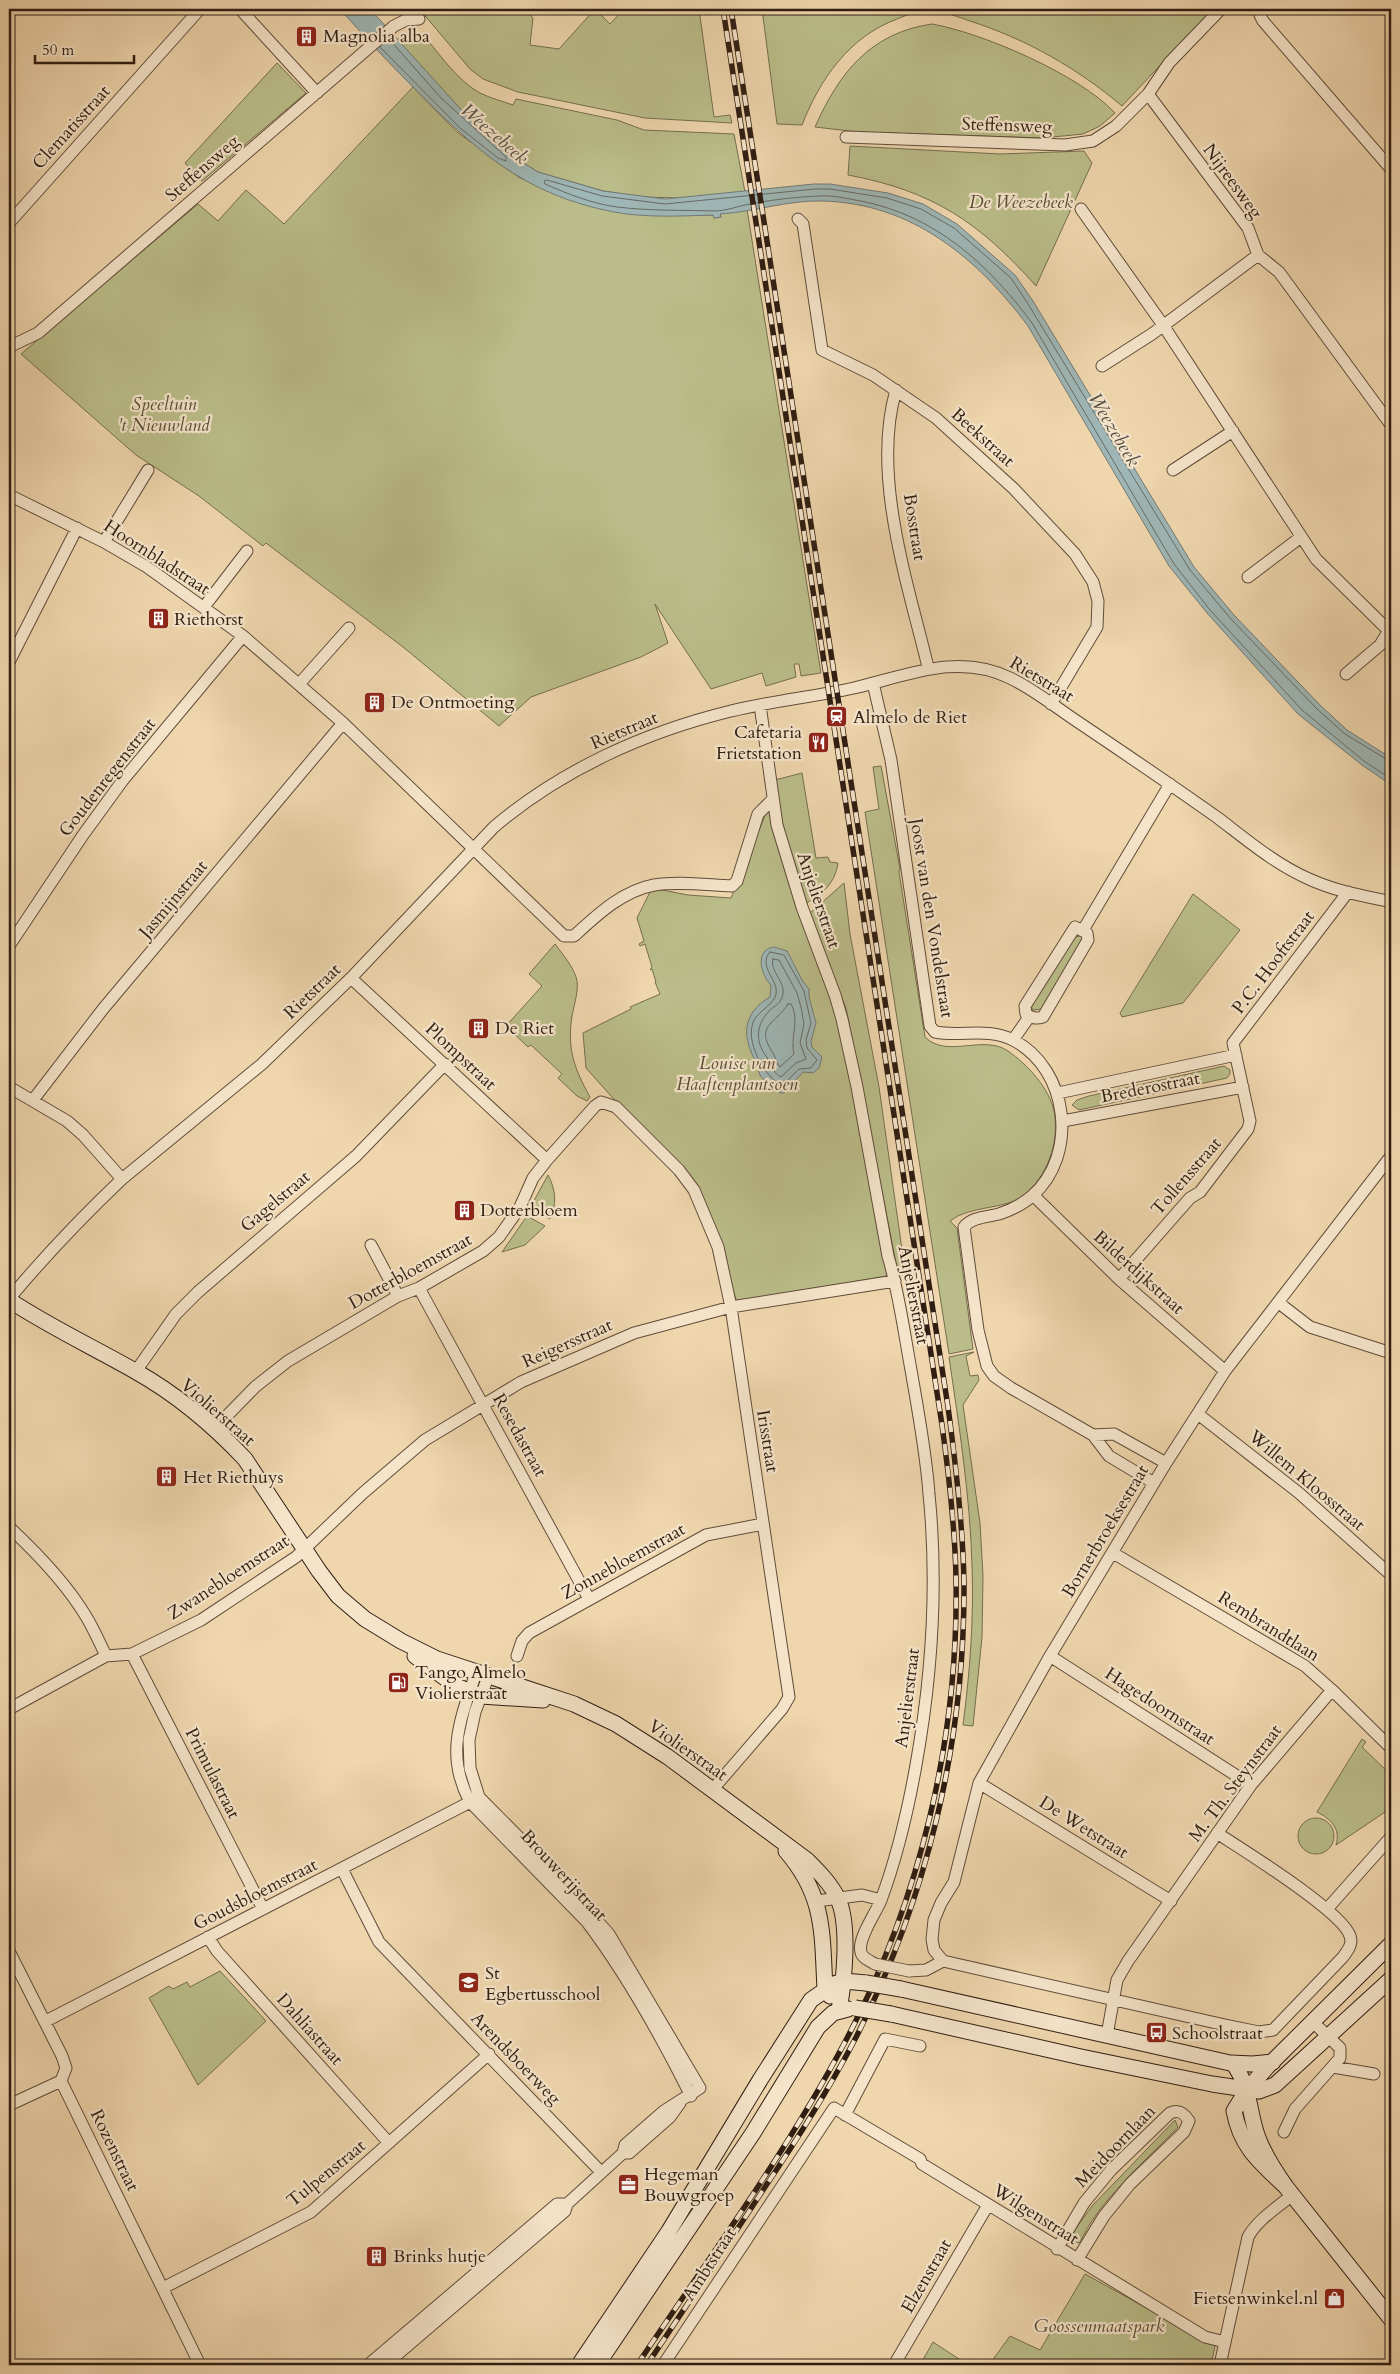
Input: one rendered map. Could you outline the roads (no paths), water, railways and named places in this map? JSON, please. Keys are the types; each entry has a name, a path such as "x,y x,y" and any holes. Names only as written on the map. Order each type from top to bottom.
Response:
{"main road":[{"name":"Violierstraat","path":"9,1300 50,1326 136,1371 174,1397 214,1429 245,1459 338,1596 405,1650 456,1686 475,1694 574,1704"},
{"name":"Violierstraat","path":"376,1626 418,1650 482,1675 574,1704 616,1724 713,1789 774,1837 808,1860 824,1877 838,1899 842,1913 844,1981 839,2010"},
{"name":"Violierstraat","path":"774,1837 797,1863 817,1901 821,1922 825,1989"},
{"path":"1247,2090 1272,2062 1391,1944"},
{"path":"597,2365 753,2133 818,2027 839,2010 855,2008 891,2014 1072,2055 1259,2091 1275,2085 1391,1979"},
{"path":"579,2365 669,2231 760,2080 811,2000 825,1989 844,1981 866,1983 901,1989 1232,2063 1272,2062"},
{"path":"825,1989 839,2010"},
{"path":"1232,2063 1242,2076 1247,2090 1256,2133 1271,2164 1289,2191 1391,2319"}],"street":[{"name":"Clematisstraat","path":"9,223 200,9"},
{"path":"240,9 317,93"},
{"path":"1148,94 1169,63 1221,9"},
{"path":"1261,12 1263,21 1391,169"},
{"name":"Steffensweg","path":"9,347 38,333 394,26 406,20 419,19"},
{"name":"Steffensweg","path":"846,137 1065,145 1093,141 1116,126 1148,94"},
{"name":"Nijreesweg","path":"1148,94 1248,228 1258,255"},
{"path":"1081,209 1163,325 1301,537 1320,563 1390,631 1380,644 1346,674"},
{"name":"Beekstraat","path":"798,219 803,224 822,350 872,375 936,418 1014,488 1075,554 1092,582 1098,601 1097,627 1051,704"},
{"path":"1102,366 1163,325 1258,255 1279,272 1391,426"},
{"name":"Bosstraat","path":"896,390 891,407 887,458 893,510 902,564 928,667"},
{"path":"1174,470 1233,431"},
{"path":"104,542 148,470"},
{"name":"Hoornbladstraat","path":"9,495 104,542 162,577 243,636 300,683 343,723 564,936 574,936 600,912 633,892 655,885 732,886 737,880 758,814 772,800"},
{"path":"9,662 77,528"},
{"path":"1248,577 1301,537"},
{"path":"204,607 247,551"},
{"path":"300,683 349,628"},
{"name":"Goudenregenstraat","path":"9,946 82,835 123,780 243,636"},
{"name":"Rietstraat","path":"9,1300 62,1238 122,1179 250,1075 352,978 473,849 520,805 565,777 626,746 728,712 874,682 928,667 967,666 985,668 1010,678 1051,704 1170,784 1262,852 1310,879 1348,892 1391,902"},
{"name":"Joost van den Vondelstraat","path":"874,682 890,760 930,1026 934,1032 945,1034 964,1032 988,1033 1013,1040 1040,1062 1058,1093 1063,1122 1054,1169 1033,1196 1022,1204 1001,1213 968,1222 964,1227 978,1330 987,1366 994,1376 1010,1388 1093,1435 1109,1456 1154,1483"},
{"name":"Anjelierstraat","path":"760,705 776,825 802,907 835,995 857,1087 888,1256 896,1281 930,1494 933,1567 932,1639 926,1708 916,1767 903,1825 880,1900 861,1944 861,1952 863,1957 875,1964 909,1971 926,1970 943,1961"},
{"name":"Jasmijnstraat","path":"32,1100 104,1008 343,723"},
{"path":"1084,930 1170,784"},
{"name":"P.C. Hooftstraat","path":"1236,1055 1233,1043 1348,892"},
{"path":"1074,927 1084,930 1089,936 1088,940 1043,1017 1034,1019 1029,1017 1026,1014 1025,1006 1071,930 1074,927"},
{"name":"Plompstraat","path":"352,978 547,1160"},
{"path":"1013,1040 1029,1017"},
{"name":"Tollensstraat","path":"1119,1279 1190,1198 1200,1192 1248,1129 1250,1122 1236,1055"},
{"name":"Brederostraat","path":"1058,1093 1236,1055"},
{"name":"Gagelstraat","path":"136,1371 176,1314 198,1292 356,1156 446,1064"},
{"path":"9,1087 72,1126 122,1179"},
{"name":"Brederostraat","path":"1063,1122 1243,1087"},
{"name":"Dotterbloemstraat","path":"214,1429 255,1386 288,1361 398,1296 418,1288 483,1251 499,1237 520,1207 533,1178 595,1106 601,1102 616,1107"},
{"name":"Irisstraat","path":"616,1107 679,1170 694,1190 718,1248 731,1307 789,1697 782,1709 713,1789"},
{"name":"Bornerbroeksestraat","path":"943,1961 934,1950 932,1938 934,1920 941,1903 954,1882 978,1783 1050,1656 1166,1463 1225,1371 1391,1156"},
{"name":"Bilderdijkstraat","path":"1033,1196 1119,1279 1225,1371"},
{"path":"371,1245 398,1296"},
{"name":"Reigersstraat","path":"304,1548 425,1440 521,1382 634,1333 731,1307 896,1281"},
{"name":"Resedastraat","path":"418,1288 589,1599"},
{"path":"1279,1303 1310,1328 1391,1354"},
{"name":"Willem Kloosstraat","path":"1198,1414 1298,1493 1391,1575"},
{"name":"Joost van den Vondelstraat","path":"1093,1435 1114,1434 1166,1463"},
{"name":"Zonnebloemstraat","path":"517,1656 522,1641 529,1634 706,1535 763,1524"},
{"path":"9,1527 27,1544 74,1597 88,1619 106,1656"},
{"name":"Zwanebloemstraat","path":"9,1709 106,1656 132,1654 201,1620 296,1557 304,1548"},
{"name":"Rembrandtlaan","path":"1113,1553 1305,1666 1391,1748"},
{"name":"Primulastraat","path":"132,1654 263,1909"},
{"name":"Hagedoornstraat","path":"1050,1656 1251,1785"},
{"name":"Brouwerijstraat","path":"482,1675 455,1752 460,1779 475,1799 560,1879 609,1934 691,2095 664,2111 631,2140 625,2146 623,2153 602,2172"},
{"name":"M. Th. Steynstraat","path":"1108,2035 1117,1980 1125,1966 1251,1785 1332,1690"},
{"name":"De Wetstraat","path":"978,1783 1170,1901"},
{"name":"Goudsbloemstraat","path":"46,2021 475,1799"},
{"path":"943,1961 1225,2025 1270,2031 1278,2027 1344,1957 1351,1942 1346,1927 1328,1909 1217,1833"},
{"path":"1328,1909 1391,1837"},
{"name":"Arendsboerweg","path":"342,1869 379,1942 602,2172"},
{"path":"817,1901 862,1895 880,1900"},
{"name":"Dahliastraat","path":"208,1937 217,1951 389,2143"},
{"name":"Rozenstraat","path":"9,1951 46,2021 66,2068 61,2081 200,2365"},
{"path":"1284,2132 1295,2109 1340,2058 1340,2048 1314,2022"},
{"path":"845,2115 885,2039 920,2046"},
{"name":"Tulpenstraat","path":"163,2288 311,2212 488,2054"},
{"path":"1333,2067 1374,2074"},
{"path":"9,2105 61,2081"},
{"name":"Wilgenstraat","path":"834,2108 920,2159 922,2164 1057,2249 1205,2337 1225,2342"},
{"name":"Ambtstraat","path":"663,2365 834,2108"},
{"name":"Meidoornlaan","path":"1057,2249 1084,2203 1111,2170 1170,2113 1181,2112 1189,2121 1184,2132 1130,2184 1104,2216 1077,2260"},
{"path":"385,2365 565,2211 567,2204 602,2172"},
{"path":"1220,2365 1248,2237 1252,2230 1289,2191"},
{"path":"368,2365 558,2204 567,2204"},
{"name":"Elzenstraat","path":"894,2365 988,2205"}],"water":[{"path":"340,9 370,9 465,114 511,155 538,172 603,191 665,199 830,184 888,193 923,204 957,224 1015,275 1033,301 1194,567 1234,615 1320,705 1347,730 1391,758 1391,785 1362,765 1298,714 1207,613 1169,566 1028,326 987,278 940,239 913,224 885,212 855,204 822,201 796,202 720,214 721,217 714,218 713,215 664,216 626,214 582,204 553,194 502,166 457,130 393,67"},
{"path":"774,947 787,951 802,980 809,989 809,997 816,1023 811,1041 812,1047 822,1057 819,1068 813,1073 803,1072 784,1093 780,1093 760,1075 747,1036 749,1019 760,1004 770,997 771,985 764,975 761,963 764,953"}],"railway":[{"path":"637,2365 772,2166 822,2084 871,1988 894,1933 914,1875 930,1817 942,1758 955,1638 956,1578 954,1540 942,1425 723,9"},
{"path":"647,2365 777,2170 810,2117 852,2045 878,1991 901,1936 920,1879 936,1821 949,1762 963,1643 964,1583 962,1539 948,1407 731,9"}],"place":[{"name":"Magnolia alba","path":"307,36"},
{"name":"Riethorst","path":"158,619"},
{"name":"De Ontmoeting","path":"375,702"},
{"name":"Almelo de Riet","path":"837,717"},
{"name":"Cafetaria Frietstation","path":"818,742"},
{"name":"De Riet","path":"479,1028"},
{"name":"Dotterbloem","path":"464,1210"},
{"name":"Het Riethuys","path":"167,1477"},
{"name":"Tango Almelo Violierstraat","path":"399,1682"},
{"name":"St Egbertusschool","path":"469,1983"},
{"name":"Schoolstraat","path":"1156,2033"},
{"name":"Hegeman Bouwgroep","path":"628,2184"},
{"name":"Brinks hutje","path":"377,2256"},
{"name":"Fietsenwinkel.nl","path":"1334,2298"}],"water label":[{"name":"Weezebeek","path":"495,133"},
{"name":"Weezebeek","path":"1115,429"}],"park label":[{"name":"De Weezebeek","path":"1021,202"},
{"name":"Speeltuin 't Nieuwland","path":"164,414"},
{"name":"Louise van Haaftenplantsoen","path":"737,1073"},
{"name":"Goossenmaatspark","path":"1099,2326"}]}
